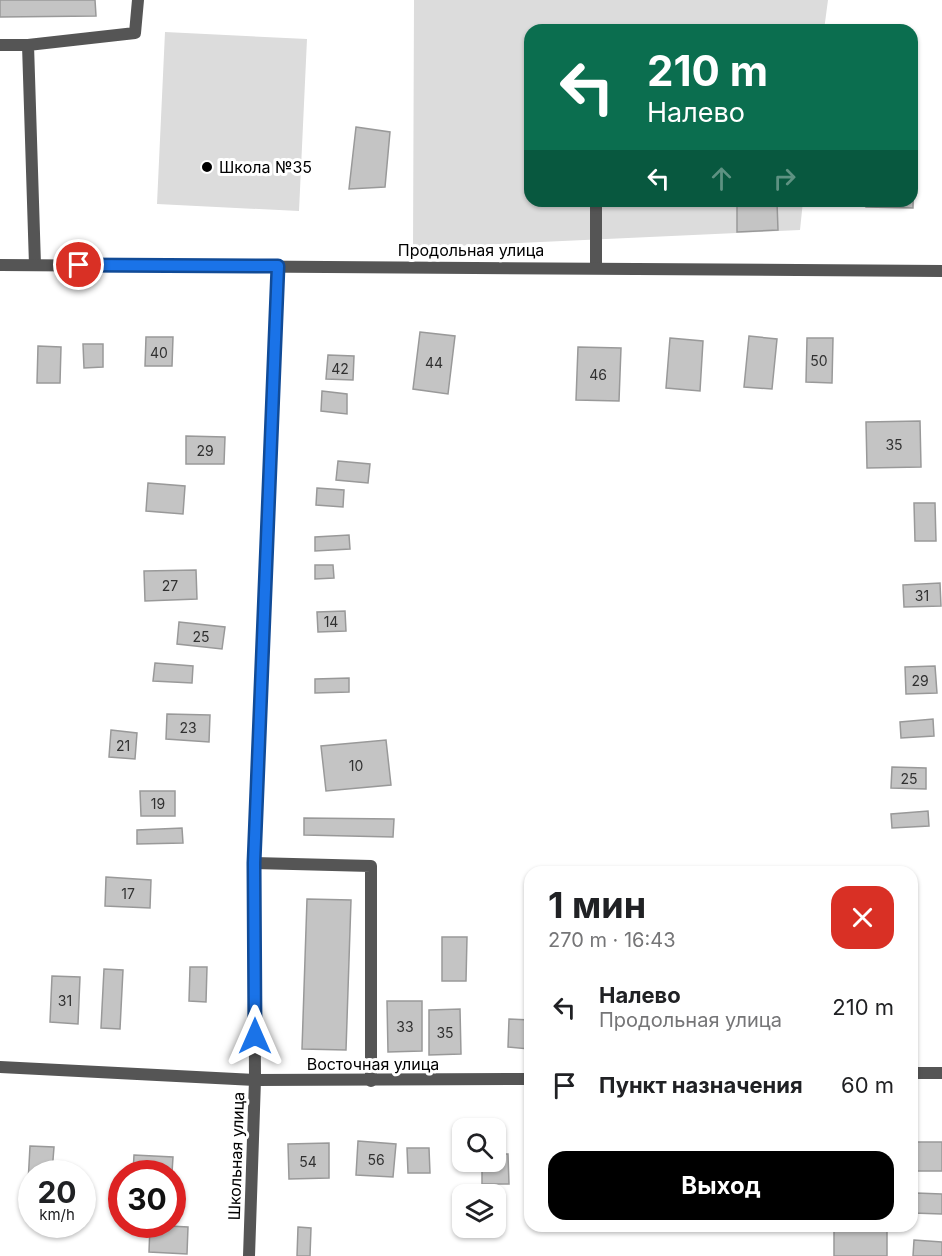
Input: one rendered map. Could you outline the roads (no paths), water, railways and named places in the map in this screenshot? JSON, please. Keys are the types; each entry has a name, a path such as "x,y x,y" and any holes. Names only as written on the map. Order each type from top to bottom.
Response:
{"street":[{"path":"0,45 28,45 135,33 138,0"},
{"path":"28,45 34,265"},
{"path":"596,207 596,268"},
{"name":"Продольная улица","path":"0,265 942,271"},
{"name":"Школьная улица","path":"249,1256 255,1080 254,863 278,266"},
{"path":"254,863 371,866 371,1081"},
{"name":"Восточная улица","path":"0,1067 255,1080 524,1079"},
{"path":"918,1073 942,1073"}],"place":[{"name":"Школа №35","path":"207,167"}]}
